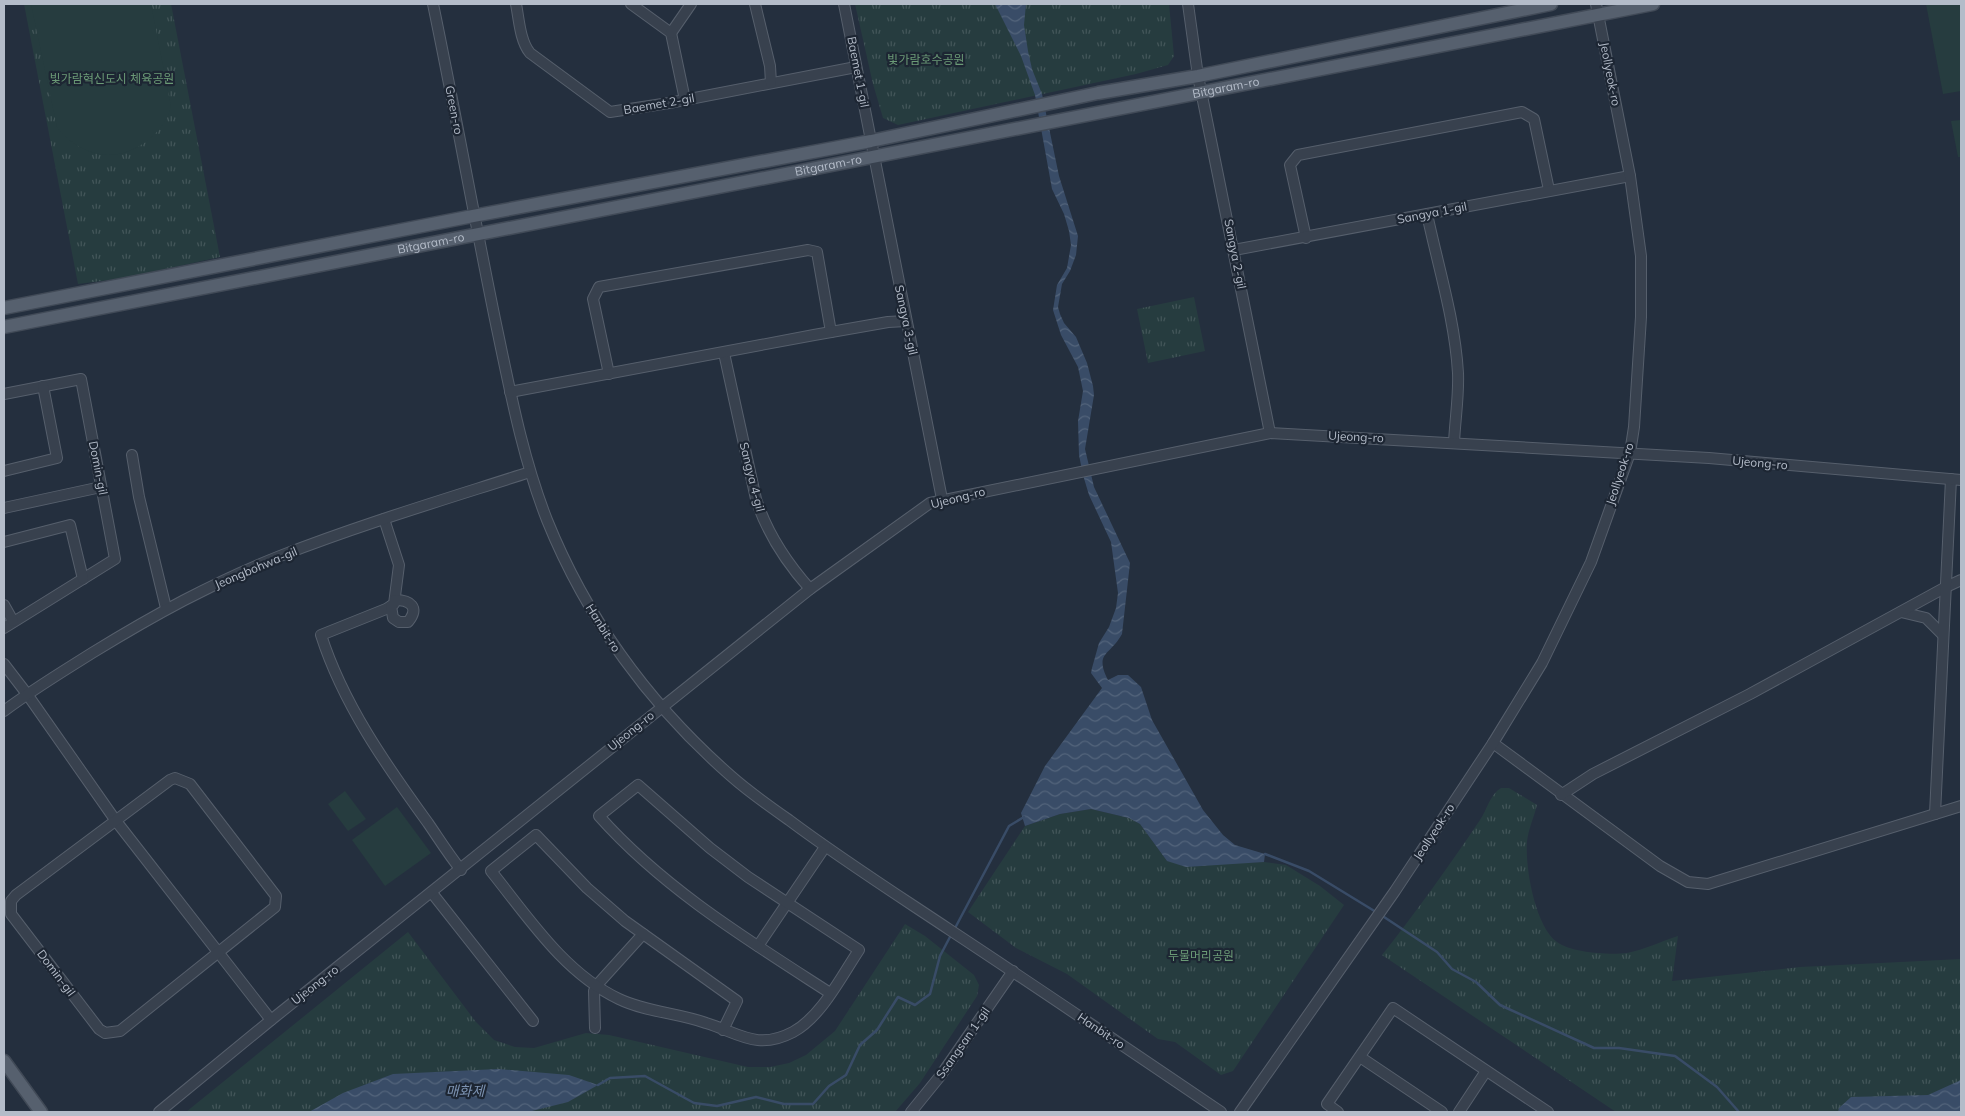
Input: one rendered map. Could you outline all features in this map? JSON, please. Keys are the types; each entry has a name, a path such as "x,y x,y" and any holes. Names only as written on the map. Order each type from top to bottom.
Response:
{"main road":[{"name":"Bitgaram-ro","path":"4,308 473,216 871,141 1098,93 1198,76 1551,4"},
{"name":"Bitgaram-ro","path":"4,327 1202,92 1597,9 1653,4"},
{"path":"4,1062 40,1112"}],"street":[{"name":"Green-ro","path":"434,4 473,216"},
{"name":"Baemet 2-gil","path":"516,4 526,49 610,112 685,100 856,66"},
{"path":"631,4 671,33 685,100"},
{"path":"671,33 691,4"},
{"path":"755,4 770,66 771,83"},
{"name":"Baemet 1-gil","path":"844,4 871,141"},
{"name":"Sangya 2-gil","path":"1188,4 1198,76 1270,432"},
{"name":"Jeollyeok-ro","path":"1240,1112 1395,892 1493,743 1542,663 1591,562 1630,453 1634,427 1642,286 1641,256 1630,176 1597,9"},
{"path":"1306,238 1290,165 1298,155 1522,112 1534,119 1549,190"},
{"name":"Sangya 3-gil","path":"871,141 942,499"},
{"name":"Sangya 1-gil","path":"1234,250 1630,176"},
{"path":"1427,214 1456,358 1458,375 1454,443"},
{"name":"Hanbit-ro","path":"473,216 518,431 530,472 562,553 595,617 624,661 688,736 733,778 825,847 1013,971 1221,1112"},
{"path":"609,374 593,299 599,287 808,250 817,252 831,332"},
{"path":"510,392 831,332 888,322 906,321"},
{"name":"Sangya 4-gil","path":"724,352 752,484 763,520 778,548 810,589"},
{"name":"Domin-gil","path":"4,394 80,379 115,560 4,628"},
{"path":"4,471 58,458 43,386"},
{"name":"Ujeong-ro","path":"159,1112 810,589 930,503 1270,432 1630,453 1956,480"},
{"path":"132,455 139,497 166,608"},
{"name":"Jeongbohwa-gil","path":"4,711 27,694 166,608 194,593 278,557 384,518 530,472"},
{"path":"1935,814 1942,634 1956,480"},
{"path":"4,508 101,487"},
{"path":"384,518 399,565 393,603 321,635 328,656 348,699 374,744 403,790 461,870"},
{"path":"4,542 70,525 83,579"},
{"path":"1561,795 1593,774 1750,694 1961,580"},
{"path":"4,605 13,621"},
{"path":"1901,612 1926,618 1942,634"},
{"path":"4,664 116,821 272,1020"},
{"path":"1493,743 1561,795 1660,866 1688,882 1708,884 1961,806"},
{"name":"Domin-gil","path":"180,779 190,784 276,896 275,907 220,952 120,1031 106,1033 99,1029 11,914 10,908 11,901 16,895 116,821 170,780 180,779"},
{"path":"723,1030 737,1001 643,934 587,888 536,835 491,871 560,955 597,985 617,998 628,1003 707,1023 723,1030 746,1039 756,1040 779,1037 791,1033 810,1021 830,993 859,950 787,903 710,848 638,785 598,816 630,849 666,880 758,946 830,993"},
{"path":"758,946 825,847"},
{"path":"432,893 533,1021"},
{"path":"595,1028 594,991 597,985 643,934"},
{"name":"Ssangsan 1-gil","path":"911,1112 941,1075 1013,971"},
{"path":"1338,1112 1327,1104 1393,1008 1548,1112"},
{"path":"1360,1057 1442,1112"},
{"path":"1459,1112 1486,1070"}],"green space":[{"name":"빛가람혁신도시 체육공원","path":"24,4 171,4 220,257 125,278 78,284"},
{"path":"31,4 151,4 171,107 167,118 153,136 133,149 110,155 87,150 75,144 61,132 57,127"},
{"name":"빛가람호수공원","path":"855,4 1169,4 1174,56 1168,65 1136,74 898,125 883,118 873,84"},
{"path":"1926,4 1961,4 1961,91 1943,94"},
{"path":"1961,120 1961,157 1958,157 1951,121"},
{"path":"1194,297 1205,351 1148,363 1137,309"},
{"path":"1501,788 1509,788 1537,805 1527,842 1528,866 1533,895 1537,910 1549,934 1557,942 1572,949 1611,954 1627,953 1678,936 1672,981 1800,967 1961,959 1961,1112 1616,1112 1382,955 1445,871 1480,820 1491,798"},
{"path":"345,791 366,819 348,831 328,804"},
{"path":"397,807 431,853 385,886 352,840"},
{"name":"두물머리공원","path":"1091,809 1129,818 1140,824 1167,861 1264,862 1286,865 1320,886 1344,905 1233,1071 1221,1075 1175,1042 1158,1039 1067,974 1016,948 968,912 1025,826 1060,814"},
{"path":"905,924 925,936 974,975 979,985 977,996 920,1083 895,1112 186,1112 408,932 476,1022 494,1040 515,1047 534,1048 586,1033 609,1035 748,1067 770,1067 789,1063 806,1055 835,1031"}],"water":[{"path":"995,4 1026,4 1024,25 1032,69 1042,94 1059,176 1078,236 1076,255 1070,271 1062,284 1058,307 1064,323 1076,337 1087,363 1093,386 1094,395 1085,449 1094,487 1130,563 1122,634 1103,659 1104,671 1108,680 1118,675 1128,675 1141,687 1152,720 1203,810 1223,835 1235,845 1265,854 1264,862 1186,867 1167,861 1140,824 1129,818 1091,809 1060,814 1025,826 1021,813 1045,766 1102,688 1091,673 1099,643 1109,627 1116,608 1118,593 1111,542 1089,495 1079,455 1078,421 1083,391 1078,367 1061,335 1053,310 1057,285 1067,268 1071,245 1069,231 1064,214 1052,189 1035,95 1021,56"},
{"name":"매화제","path":"498,1069 569,1075 598,1085 568,1102 528,1112 309,1112 343,1093 393,1074"},
{"path":"1961,1080 1961,1112 1838,1112 1839,1108 1851,1097 1928,1095"}],"waterway":[{"path":"954,930 1009,826 1024,817"},
{"path":"1265,854 1309,871 1376,912"},
{"path":"1381,915 1437,952 1452,969 1476,982 1500,1005 1594,1048 1619,1048 1675,1056 1717,1087 1739,1112"},
{"path":"598,1085 610,1078 645,1076 694,1103 717,1106 756,1097 784,1104 813,1104 829,1086 846,1075 860,1045 877,1030 898,997 915,1005 930,994 940,956 951,935"}]}
